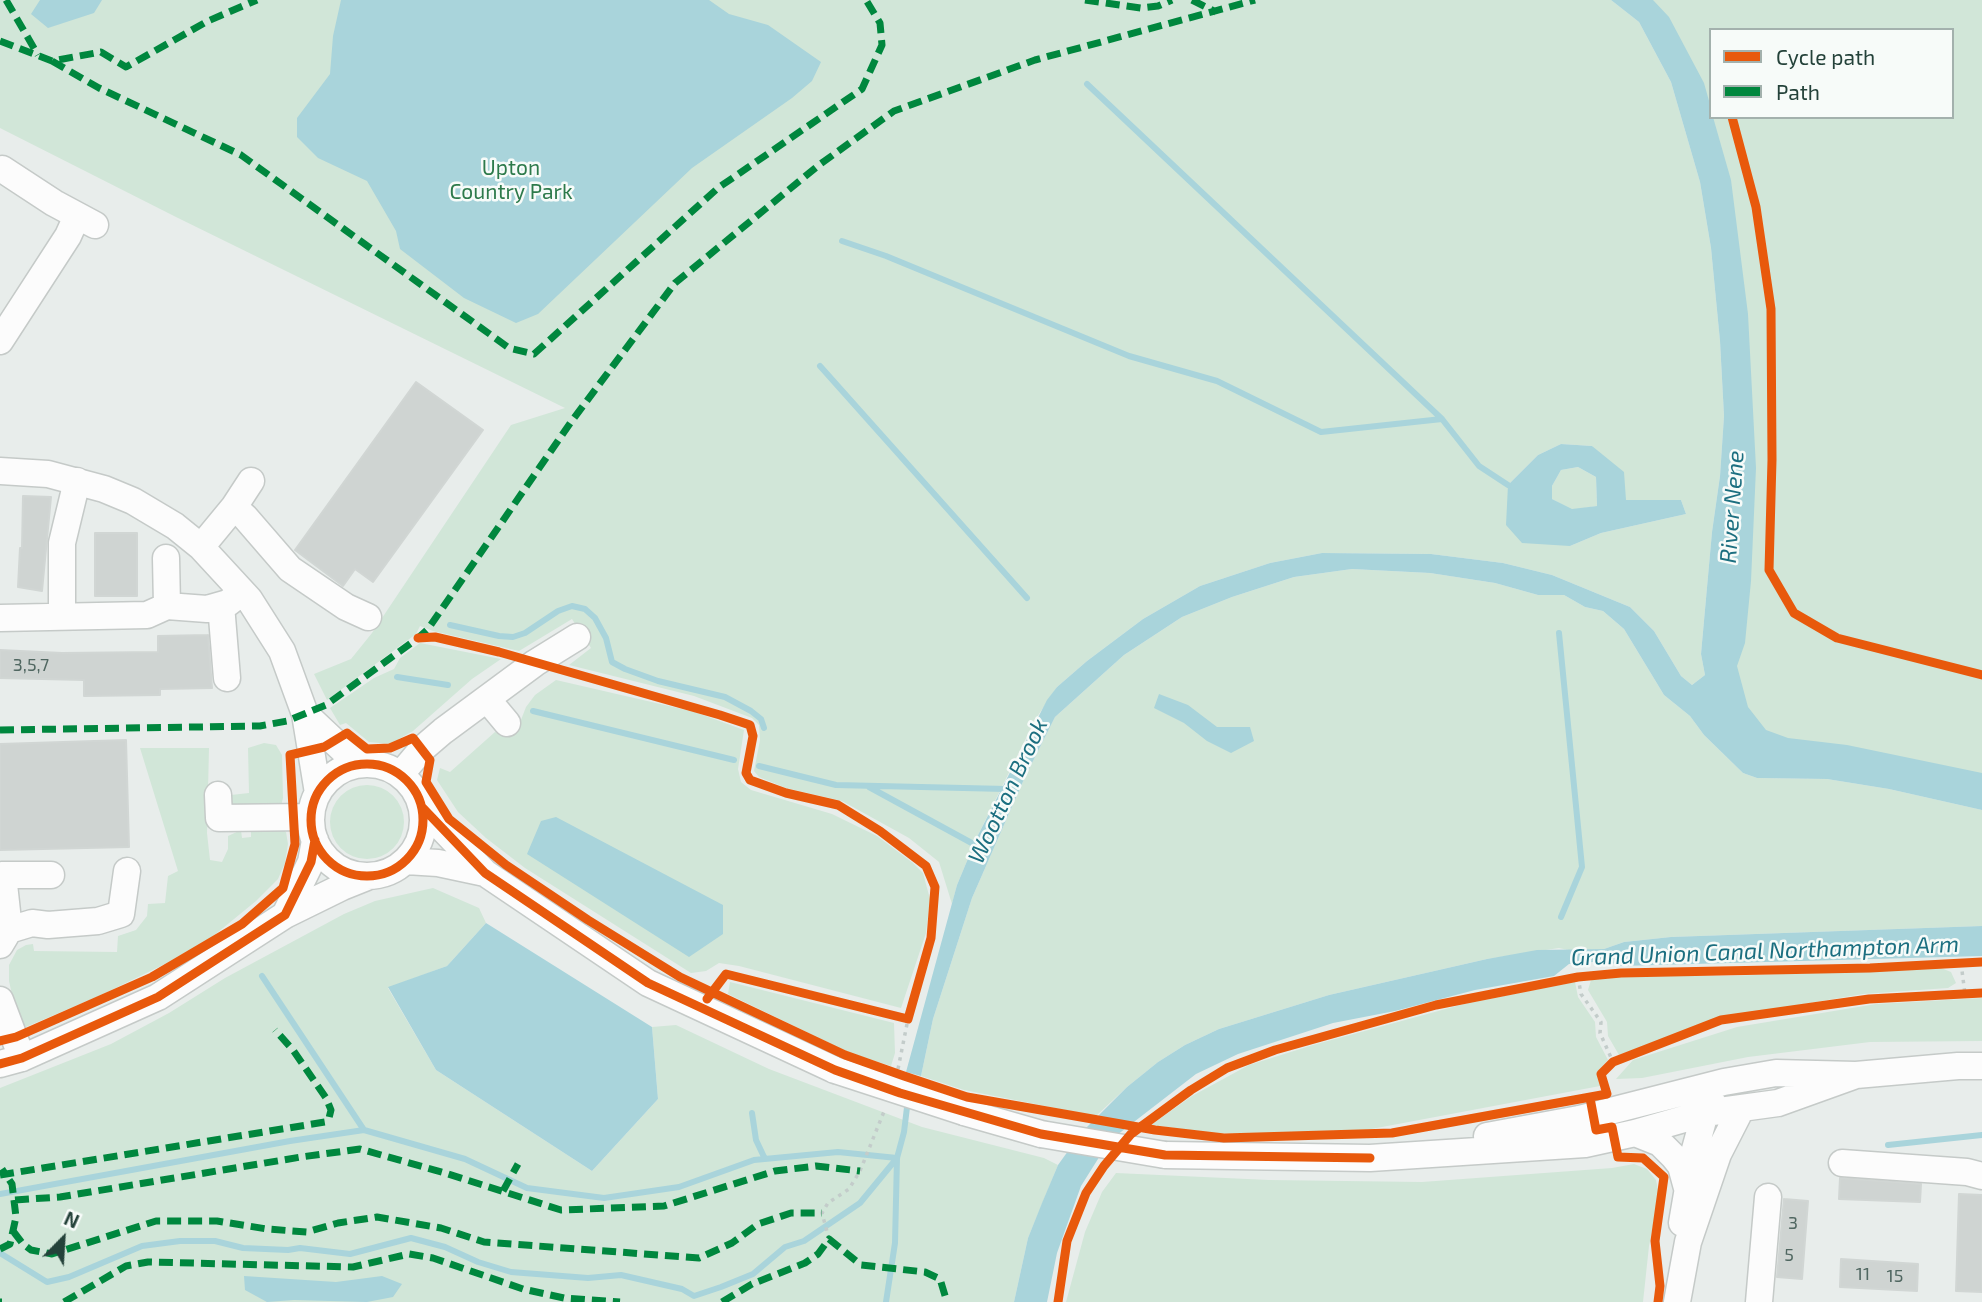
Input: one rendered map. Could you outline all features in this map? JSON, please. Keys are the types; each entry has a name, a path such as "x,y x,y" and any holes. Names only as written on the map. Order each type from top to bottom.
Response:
{"street":[{"path":"0,341 68,236 86,220 2,169"},
{"path":"0,471 48,474 77,481 133,501 175,526 201,547 231,599 282,651 306,715 314,817 320,852 330,863 355,876 367,877 382,875 407,861 418,845 424,827 422,807"},
{"path":"62,616 62,543 77,481"},
{"path":"201,547 234,507 251,481"},
{"path":"234,507 246,517 290,569 357,612"},
{"path":"166,558 167,606"},
{"path":"0,618 147,615 167,606 207,609 231,599"},
{"path":"227,678 231,599"},
{"path":"401,774 422,749 443,731 535,663 577,637"},
{"path":"487,699 507,723"},
{"path":"306,715 357,763"},
{"path":"285,915 311,862 314,817 327,780 342,769 357,763 373,764 401,774 411,784 422,807 485,873 648,983 835,1070 1041,1134 1166,1155 1370,1158 1585,1144 1636,1133 1705,1113 1778,1103 1856,1075"},
{"path":"218,795 219,818 314,817"},
{"path":"407,861 438,863 485,873"},
{"path":"51,875 3,875 4,938 32,923 48,925 98,921 121,914 127,871"},
{"path":"0,1000 11,1061 158,997 285,915 367,877"},
{"path":"1370,1158 1579,1119 1724,1082 1776,1073 1856,1075 1982,1066"},
{"path":"1688,1242 1682,1223 1687,1188 1705,1113 1724,1082"},
{"path":"1678,1302 1688,1242 1718,1154 1741,1110"},
{"path":"1636,1133 1660,1143 1673,1156 1681,1166 1687,1188"},
{"path":"1842,1163 1967,1172 1982,1176"},
{"path":"1759,1302 1768,1198"}],"path":[{"path":"1131,1135 1200,1084 1227,1068 1275,1050 1436,1005 1578,977 1621,972 1871,968 1982,962"},
{"path":"1952,995 1969,994 1961,963"},
{"path":"1578,977 1581,994 1601,1022 1600,1033 1610,1065 1625,1057"},
{"path":"895,1016 908,1019 912,1005"},
{"path":"892,1072 904,1076"},
{"path":"1125,1125 1155,1130"},
{"path":"829,1239 822,1213 828,1203 849,1189 871,1146"}],"green space":[{"name":"Upton Country Park","path":"0,0 1611,0 1639,22 1671,82 1700,182 1711,248 1724,416 1701,654 1705,675 1692,685 1681,676 1654,631 1630,607 1552,575 1503,563 1431,554 1322,553 1270,563 1200,586 1143,619 1057,687 1035,720 977,837 952,904 939,862 909,838 842,801 786,788 759,777 754,771 760,740 759,725 752,718 694,696 569,665 591,648 572,619 519,651 420,626 416,634 327,700 314,674 351,659 372,633 511,425 565,408 0,128","holes":["1561,444 1592,446 1626,500 1681,500 1686,514 1601,533 1570,546 1508,485 1538,455"]},
{"path":"1638,0 1982,0 1982,790 1756,742 1723,717 1738,474 1712,169"},
{"path":"1578,467 1596,477 1597,506 1572,510 1552,499 1552,486 1561,470"},
{"path":"1352,569 1430,573 1495,583 1538,595 1564,595 1585,607 1603,611 1624,629 1664,695 1690,716 1704,735 1743,773 1757,778 1827,779 1889,789 1982,810 1982,926 1671,937 1624,942 1604,949 1573,951 1559,948 1487,959 1329,995 1219,1029 1185,1045 1158,1062 1096,1116 964,1090 921,1076 933,1019 972,898 1025,777 1055,717 1124,655 1182,617 1294,577"},
{"path":"420,643 501,659 472,679 413,731 390,744 369,742 346,723 340,725 330,708 374,678 394,669 400,658"},
{"path":"556,680 695,712 744,730 738,769 741,782 751,790 832,814 877,836 913,863 923,873 930,899 926,933 901,1008 739,966 719,963 706,971 691,973 525,868 458,812 437,780 440,768 450,772 495,732 508,737 517,730 526,707 535,695"},
{"path":"264,743 276,745 282,755 281,806 229,805 231,795 249,793 248,748"},
{"path":"140,748 209,748 207,833 210,860 222,862 228,849 228,836 241,830 242,838 251,837 251,826 276,827 286,832 288,844 285,863 278,879 212,937 163,965 101,995 26,1027 17,1017 9,981 9,965 17,950 33,944 34,951 117,952 118,936 136,930 147,916 148,904 165,903 168,876 178,871"},
{"path":"367,785 388,791 398,801 404,822 398,843 388,853 367,859 346,853 336,843 330,822 336,801 346,791"},
{"path":"433,888 479,908 486,923 447,966 388,988 436,1070 592,1171 658,1099 652,1027 676,1025 769,1069 922,1127 1044,1158 1058,1165 1028,1238 1014,1302 889,1302 887,1293 884,1302 0,1302 0,1088 111,1044 344,914 375,901"},
{"path":"1941,968 1951,972 1956,983 1948,988 1863,994 1716,1019 1619,1055 1608,1036 1607,1022 1588,990 1591,980 1628,976 1729,976"},
{"path":"730,982 894,1023 895,1053 891,1066 850,1053 728,994"},
{"path":"1575,982 1578,997 1595,1022 1596,1037 1608,1060 1597,1072 1600,1086 1366,1130 1291,1135 1214,1133 1151,1125 1192,1096 1249,1065 1464,1004"},
{"path":"1982,998 1982,1041 1870,1042 1748,1057 1642,1078 1616,1079 1633,1060 1737,1027 1876,1004"},
{"path":"1634,1164 1647,1169 1656,1180 1659,1195 1649,1246 1643,1302 1066,1302 1085,1232 1102,1192 1116,1173 1269,1180 1422,1182 1612,1168"}],"water":[{"path":"40,0 102,0 94,13 48,28 31,14"},
{"path":"341,0 709,0 729,14 768,25 821,62 812,81 692,168 538,314 516,323 464,298 400,249 396,231 367,181 318,158 297,137 297,118 330,74 333,36"},
{"name":"River Nene","path":"1611,0 1653,0 1669,17 1704,83 1709,101 1709,119 1714,119 1731,180 1748,314 1756,468 1751,581 1745,643 1737,666 1748,707 1766,730 1788,738 1847,745 1982,773 1982,810 1889,789 1827,779 1757,778 1743,773 1704,735 1690,716 1664,695 1624,629 1603,611 1585,607 1564,595 1538,595 1495,583 1430,573 1352,569 1294,577 1182,617 1124,655 1055,717 1025,777 972,898 933,1019 921,1076 906,1072 957,885 977,837 1047,700 1057,687 1087,661 1143,619 1200,586 1270,563 1322,553 1431,554 1503,563 1552,575 1630,607 1654,631 1681,676 1692,685 1705,675 1701,654 1724,416 1711,248 1700,182 1671,82 1639,22"},
{"path":"1561,444 1592,446 1624,472 1626,500 1681,500 1686,514 1601,533 1570,546 1522,543 1506,525 1508,485 1538,455","holes":["1578,467 1596,477 1597,506 1572,509 1552,499 1552,486 1561,470"]},
{"path":"1159,694 1188,705 1217,727 1250,727 1254,741 1231,753 1207,741 1184,723 1154,708"},
{"path":"556,817 723,905 723,934 689,957 527,854 541,821"},
{"path":"486,923 652,1027 658,1099 592,1171 436,1070 388,987 447,966"},
{"name":"Grand Union Canal Northampton Arm","path":"1982,926 1982,956 1621,966 1605,961 1569,964 1554,976 1475,990 1395,1011 1333,1023 1238,1054 1196,1074 1117,1135 1103,1151 1081,1186 1057,1253 1047,1302 1014,1302 1028,1238 1058,1165 1081,1133 1127,1087 1158,1062 1185,1045 1219,1029 1329,995 1537,950 1604,949 1624,942 1671,937"},
{"path":"244,1276 336,1282 382,1276 402,1284 393,1297 367,1302 267,1302 245,1290"}],"building":[{"path":"416,382 483,430 373,582 355,569 343,586 295,550"},
{"path":"23,496 51,497 42,591 18,587"},
{"path":"95,533 137,533 137,596 95,596"},
{"path":"208,635 212,688 160,689 160,695 84,696 84,680 0,678 0,650 62,653 158,652 158,636"},
{"path":"126,740 129,847 0,850 0,744"},
{"path":"1840,1178 1921,1184 1920,1202 1839,1199"},
{"path":"1959,1194 1982,1195 1982,1292 1956,1291"},
{"path":"1784,1199 1808,1201 1802,1279 1777,1277"},
{"path":"1841,1259 1918,1264 1917,1291 1840,1287"}],"waterway":[{"path":"1087,84 1442,419 1479,466 1508,485"},
{"path":"842,241 886,256 1129,356 1217,381 1321,432 1442,419"},
{"path":"820,366 1027,598"},
{"path":"450,625 513,637 525,633 558,611 572,606 585,609 595,618 606,638 612,662 658,681 725,697 751,711 761,719 764,728"},
{"path":"1559,633 1582,867 1561,917"},
{"path":"397,677 448,685"},
{"path":"533,711 734,760"},
{"path":"759,766 836,785 1006,789"},
{"path":"869,787 979,847"},
{"path":"262,976 364,1130 465,1159 527,1188 604,1198 679,1187 754,1160 838,1152 897,1158"},
{"name":"Wootton Brook","path":"886,1302 895,1243 897,1158 904,1132 908,1099"},
{"path":"752,1113 756,1140 765,1159"},
{"path":"0,1194 364,1130"},
{"path":"1888,1145 1982,1135"},
{"path":"0,1253 47,1282 69,1277 142,1246 180,1241 215,1241 243,1248 300,1248 350,1254 411,1238 445,1247 478,1262 511,1272 588,1278 621,1275 682,1289 694,1296 753,1274 785,1247 804,1241 860,1203 897,1158"}],"marked path":[{"path":"6,0 38,55"},
{"path":"0,41 52,61 101,52 126,67 208,21 257,0"},
{"path":"52,61 99,88 241,155 509,348 534,354 718,188 862,89 882,45 880,23 866,0"},
{"path":"1085,0 1141,8 1158,6 1172,0"},
{"path":"1192,0 1216,12"},
{"path":"0,730 260,726 287,721 326,705 428,629 571,422 675,283 819,165 894,111 1035,60 1255,0"},
{"path":"0,1175 325,1122 331,1110 326,1098 293,1050 275,1030"},
{"path":"15,1200 60,1197 360,1149 561,1210 664,1206 775,1171 816,1166 860,1171"},
{"path":"503,1191 518,1164"},
{"path":"0,1249 10,1244 16,1217 12,1184 2,1169"},
{"path":"13,1231 31,1250 52,1254 156,1221 217,1221 307,1232 338,1223 377,1217 441,1228 484,1242 699,1258 732,1243 758,1224 791,1213 822,1213"},
{"path":"722,1302 752,1284 805,1263 818,1254 829,1239 861,1265 925,1272 940,1279 947,1302"},
{"path":"64,1302 126,1266 148,1262 353,1267 409,1254 433,1258 523,1289 564,1298 620,1302"}],"cycle path":[{"path":"1733,119 1756,207 1771,309 1772,460 1769,570 1794,613 1837,638 1982,675"},
{"path":"418,638 435,637 499,652 750,725 753,736 746,773 750,780 786,793 838,805 880,831 926,866 935,887 931,938 908,1019 726,974 707,999"},
{"path":"0,1041 16,1037 152,977 242,924 283,888 295,844 290,755 324,747 347,733 367,749 390,748 413,738 430,760 426,782 449,819 506,865 680,977 845,1055 967,1097 1155,1130 1224,1138 1392,1133 1607,1094 1601,1074 1613,1062 1721,1020 1869,999 1982,993"},
{"path":"367,764 389,768 407,780 419,798 423,820 419,842 407,860 389,872 367,876 345,872 327,860 315,842 311,820 315,798 327,780 345,768 367,764"},
{"path":"422,807 485,873 648,983 835,1070 900,1093 1041,1134 1165,1155 1370,1158"},
{"path":"0,1064 22,1058 158,997 285,915 311,862 315,840"},
{"path":"1058,1302 1067,1241 1086,1193 1131,1134 1191,1090 1227,1068 1275,1050 1436,1005 1578,977 1621,973 1870,968 1982,962"},
{"path":"1590,1098 1596,1130 1612,1127 1618,1157 1643,1158 1664,1177 1655,1241 1660,1286 1658,1302"}]}
